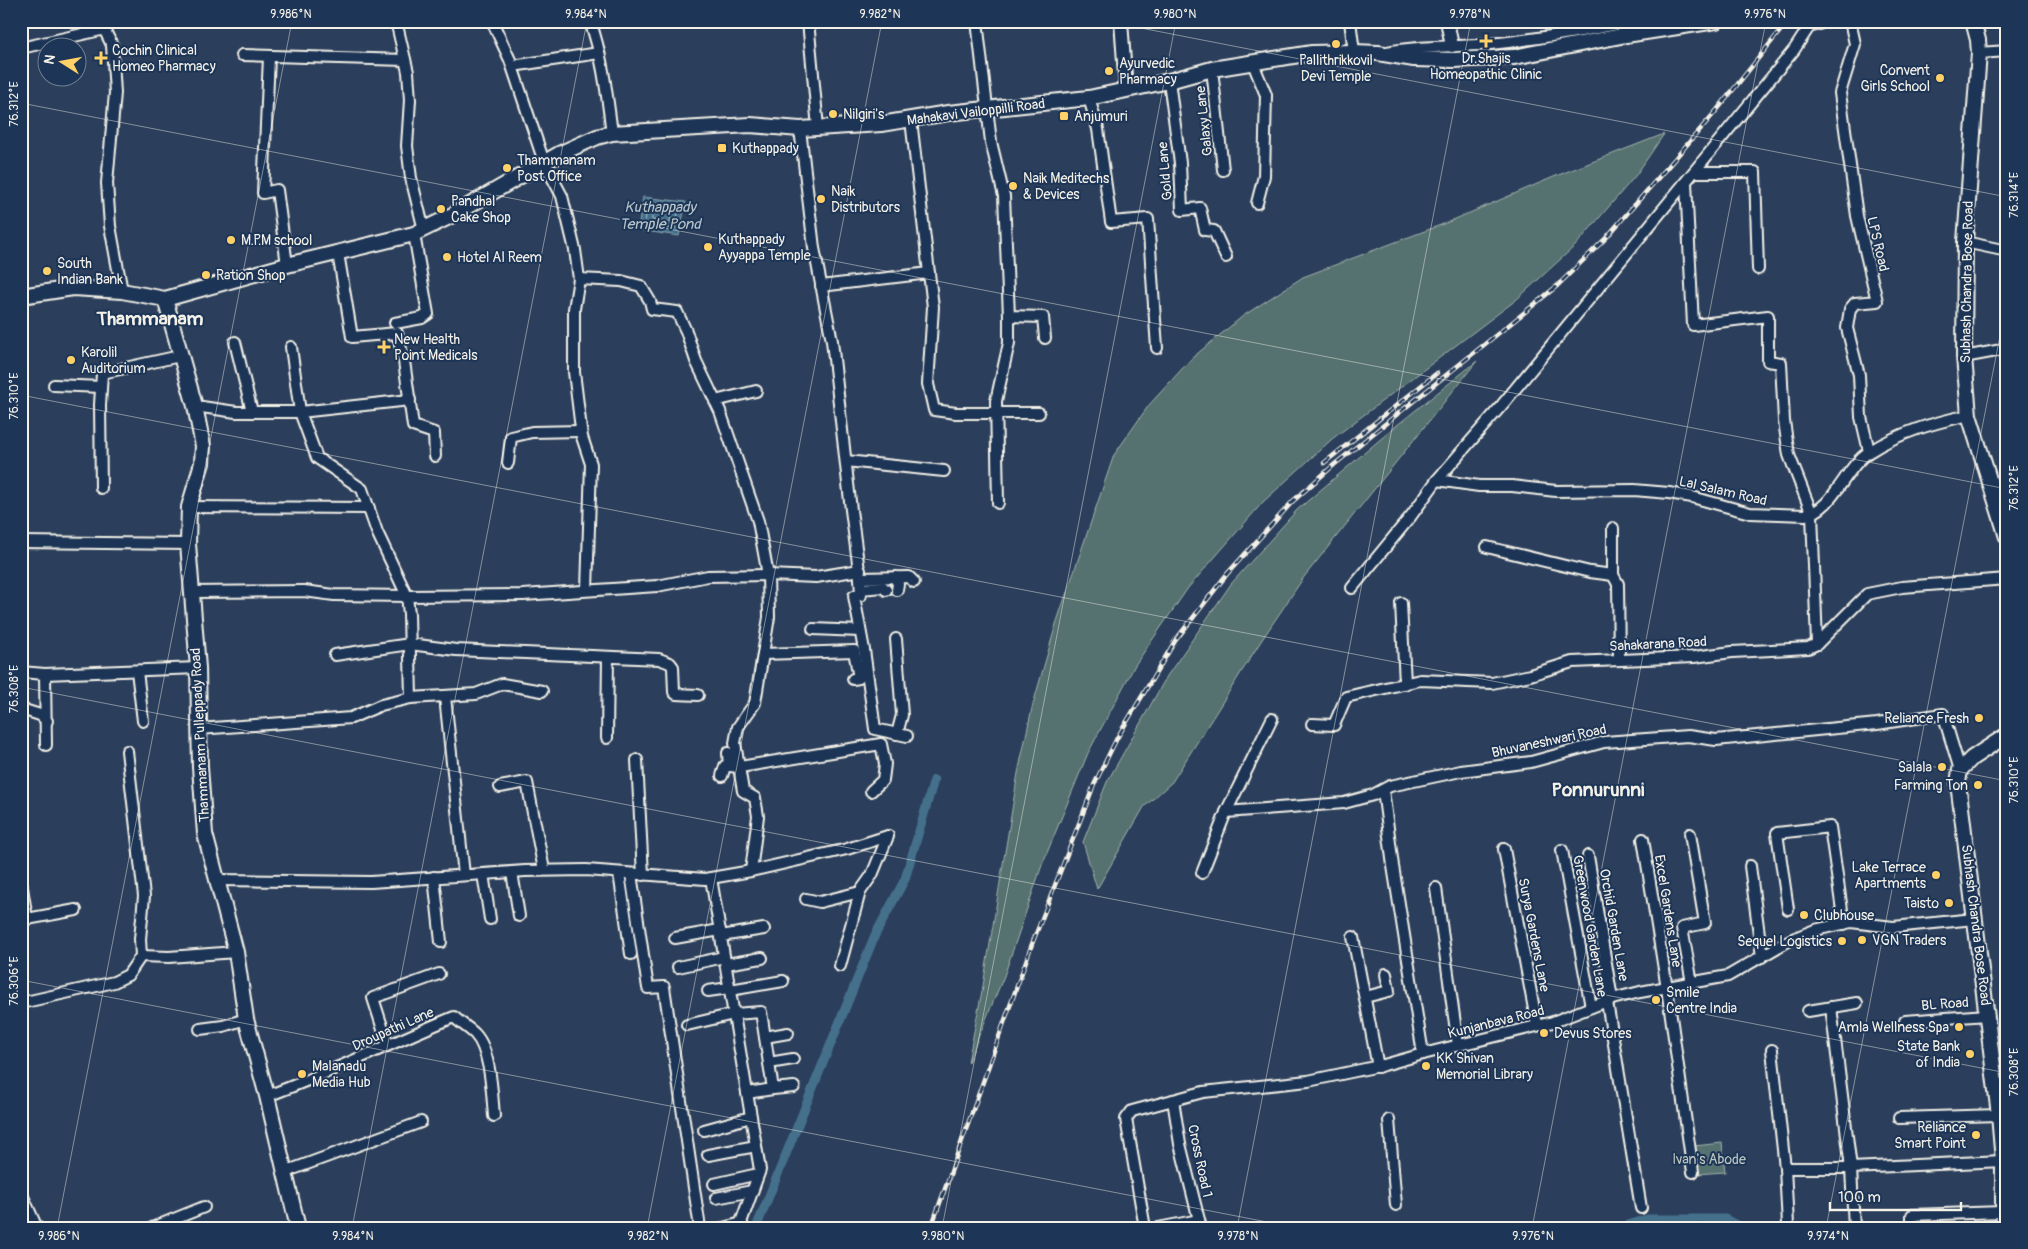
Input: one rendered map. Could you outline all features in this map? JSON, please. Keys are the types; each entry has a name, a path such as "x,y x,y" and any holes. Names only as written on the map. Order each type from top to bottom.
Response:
{"main road":[{"name":"Mahakavi Vailoppilli Road","path":"21,296 74,288 122,291 165,299 287,265 419,232 544,162 578,145 612,133 750,125 800,129 881,124 987,109 1089,98 1169,81 1212,68 1312,53 1378,53 1414,59 1444,60 1514,57 1626,35 1716,21"},
{"name":"Subhash Chandra Bose Road","path":"1973,21 1979,53 1965,242 1964,356 1969,415 2007,537"},
{"name":"Thammanam Pulleppady Road","path":"165,299 195,406 203,446 202,463 189,507 188,544 198,668 200,783 205,834 236,952 246,1019 267,1096 298,1228"},
{"path":"1960,770 1972,758 2007,735"},
{"name":"Subhash Chandra Bose Road","path":"1960,770 1958,783 1999,1115 2003,1160 2003,1228"}],"street":[{"path":"395,323 422,318 428,314 407,146 410,100 408,72 396,21"},
{"path":"492,21 510,60 544,162 562,196 575,250 579,279 574,309 574,372 581,431 591,464 587,590"},
{"path":"590,21 606,88 612,133"},
{"path":"808,21 818,128"},
{"path":"977,21 991,142 1004,196 1010,316 1009,343 996,401 998,504"},
{"path":"1121,21 1126,90"},
{"path":"1350,21 1354,52"},
{"path":"1447,21 1452,46"},
{"path":"1378,53 1418,47 1478,45 1551,36 1633,21"},
{"path":"1352,588 1411,516 1437,480 1502,405 1794,50 1809,27 1828,21"},
{"name":"LPS Road","path":"1850,21 1855,44 1840,92 1857,216 1877,301 1855,303 1850,309 1847,323 1859,375 1861,417 1869,452"},
{"path":"21,48 102,25 112,45 115,93 107,183 108,204 122,291"},
{"path":"1979,53 2007,51"},
{"path":"519,65 598,52"},
{"path":"242,56 405,60"},
{"path":"269,57 263,193 277,190 287,265"},
{"path":"1252,61 1266,95 1264,176 1257,203"},
{"name":"Galaxy Lane","path":"1212,68 1223,170"},
{"name":"Gold Lane","path":"1169,81 1180,163 1182,210 1200,208 1205,230 1214,230 1226,257"},
{"path":"1089,98 1098,129 1111,222 1148,219 1157,348"},
{"path":"911,120 933,307 928,384 934,410 956,413 1039,413"},
{"path":"800,129 814,248 832,340 850,510 860,579 861,595 854,596 860,631 859,678 852,679"},
{"path":"1694,172 1755,172 1758,269"},
{"path":"1686,182 1693,324 1768,316 1768,361 1781,363 1784,421 1789,455 1812,514 1817,644"},
{"path":"1965,242 2007,251"},
{"path":"338,253 352,337 397,333 404,361 412,426 434,433 434,456"},
{"path":"821,286 929,272"},
{"path":"579,279 621,281 641,286 652,309 677,312 686,331 696,361 715,401 758,521 768,575 769,617 755,703 738,727 735,766"},
{"path":"1010,316 1043,318 1045,338"},
{"path":"234,342 252,412"},
{"path":"290,347 300,412 318,458 362,489 377,532 407,596 411,698"},
{"path":"1964,356 2007,349"},
{"path":"101,488 100,405 102,373 180,356"},
{"path":"54,385 101,387"},
{"path":"715,401 756,391"},
{"path":"195,406 236,412 300,412 410,400"},
{"path":"1812,514 1825,504 1853,464 1869,452 1913,429 1969,415"},
{"path":"508,463 511,437 532,432 581,431"},
{"path":"846,461 944,471"},
{"name":"Lal Salam Road","path":"1437,480 1479,486 1512,486 1556,491 1634,490 1669,493 1692,497 1750,513 1765,515 1812,514"},
{"path":"189,507 369,508"},
{"path":"1613,528 1613,575 1618,584 1619,659"},
{"path":"21,542 188,544"},
{"path":"1487,547 1590,572 1613,575"},
{"path":"192,592 304,592 334,595 407,596 523,594 657,586 708,576 768,575 860,579 909,577 914,582"},
{"path":"895,577 898,584 897,590"},
{"path":"860,579 883,587 886,590"},
{"path":"1817,644 1867,594 1902,587 2007,579"},
{"path":"1401,603 1405,684"},
{"path":"813,630 860,631"},
{"path":"859,650 875,729 902,735 896,639"},
{"path":"335,655 410,644 456,650 659,659 673,666 674,692 676,694 698,695"},
{"name":"Sahakarana Road","path":"1312,724 1334,726 1346,697 1420,680 1492,683 1572,662 1694,657 1732,652 1808,648 1817,644"},
{"path":"763,654 859,650"},
{"path":"607,738 608,656"},
{"path":"21,672 45,674 198,668"},
{"path":"137,671 143,721"},
{"path":"45,674 46,745"},
{"path":"198,729 351,718 381,705 411,698 476,694 502,684 542,692"},
{"path":"445,697 464,875"},
{"path":"21,709 40,715 47,721"},
{"name":"Bhuvaneshwari Road","path":"1226,812 1344,803 1373,796 1390,786 1539,760 1604,742 1688,736 1716,740 1877,724 1942,714 1960,770"},
{"path":"1202,873 1226,812 1272,719"},
{"path":"871,791 883,780 885,764 880,744 885,732"},
{"path":"722,776 725,766 880,744"},
{"path":"21,1003 114,982 128,975 141,956 140,939 144,896 127,751"},
{"path":"728,753 735,766 743,791 755,798 758,816 751,871"},
{"path":"637,760 643,874"},
{"path":"500,787 527,782 544,870"},
{"path":"1384,790 1393,866 1423,1054"},
{"path":"1788,909 1777,832 1830,826 1844,924"},
{"path":"1690,834 1704,923 1682,928 1692,983"},
{"path":"216,880 371,882 544,870 586,870 711,878 847,849 888,836 872,875 860,892 840,966"},
{"name":"Excel Gardens Lane","path":"1642,839 1667,988 1693,1172"},
{"name":"Surya Gardens Lane","path":"1504,850 1537,1025"},
{"name":"Greenwood Garden Lane","path":"1562,850 1591,1007"},
{"name":"Orchid Garden Lane","path":"1588,856 1641,1208"},
{"path":"1750,866 1762,957"},
{"path":"512,872 518,916"},
{"path":"619,873 631,954"},
{"path":"483,874 490,919"},
{"path":"631,874 648,988 664,986 700,1228"},
{"path":"434,877 441,942"},
{"path":"711,878 760,1170 740,1225 723,1228"},
{"path":"21,881 27,919 76,910"},
{"path":"1436,888 1458,1045"},
{"path":"806,900 820,902 860,892"},
{"name":"Kunjanbava Road","path":"1145,1228 1126,1119 1132,1111 1203,1092 1308,1082 1378,1067 1553,1022 1610,1000 1728,976 1790,940 1815,930 1851,922 1893,927 1975,919"},
{"path":"675,938 764,929"},
{"path":"1353,937 1378,1067"},
{"path":"141,956 169,957 236,952"},
{"path":"678,967 762,958"},
{"path":"388,1045 373,998 439,974"},
{"path":"1365,997 1389,991 1386,974"},
{"path":"708,991 783,981"},
{"path":"1808,1011 1857,1003"},
{"path":"1831,1007 1851,1168 1854,1228"},
{"path":"687,1025 734,1014 761,1012 773,1089"},
{"name":"BL Road","path":"1905,1021 1987,1015"},
{"name":"Droupathi Lane","path":"267,1096 319,1077 454,1017 476,1035 484,1052 490,1069 494,1116"},
{"path":"200,1029 223,1026 246,1019"},
{"path":"765,1037 788,1033"},
{"path":"1772,1050 1785,1168 1788,1225"},
{"path":"769,1063 794,1059"},
{"path":"747,1093 794,1087"},
{"name":"Cross Road 1","path":"1174,1100 1180,1144 1200,1224"},
{"path":"1899,1118 1999,1115"},
{"path":"704,1130 751,1117"},
{"path":"1389,1120 1396,1205"},
{"path":"285,1172 421,1122"},
{"path":"708,1155 756,1146"},
{"path":"1785,1168 1851,1168 2003,1160"},
{"path":"714,1184 758,1174"},
{"path":"716,1198 752,1191"},
{"path":"21,1192 37,1228"},
{"path":"152,1228 204,1207"},
{"path":"1912,1228 1912,1214 2003,1212"},
{"path":"1158,1228 1200,1224"}],"green space":[{"path":"1664,134 1636,175 1576,245 1516,300 1332,439 1263,502 1188,588 1135,665 1088,753 1042,865 1004,976 968,1062 983,986 1018,773 1032,708 1056,624 1114,455 1149,405 1192,358 1243,316 1303,277 1446,223 1556,176"},
{"path":"1477,361 1304,577 1261,641 1172,782 1144,807 1097,889 1083,842 1107,782 1167,676 1231,584 1297,510 1396,426"},
{"name":"Ivan's Abode","path":"1722,1143 1725,1172 1696,1174 1694,1146"}],"water":[{"name":"Kuthappady Temple Pond","path":"643,197 686,202 679,236 638,230"}],"waterway":[{"path":"756,1228 875,935 905,879 934,780"},
{"path":"1618,1228 1648,1219 1725,1219 1742,1228"}],"railway":[{"path":"931,1228 1032,944 1094,785 1117,738 1175,641 1227,574 1293,501 1335,464 1557,286 1606,238 1717,110 1788,21"},
{"path":"1324,463 1437,373"}],"place":[{"name":"Dr.Shajis Homeopathic Clinic","path":"1486,41"},
{"name":"Pallithrikkovil Devi Temple","path":"1336,44"},
{"name":"Cochin Clinical Homeo Pharmacy","path":"101,58"},
{"name":"Ayurvedic Pharmacy","path":"1109,71"},
{"name":"Convent Girls School","path":"1940,78"},
{"name":"Nilgiri's","path":"833,114"},
{"name":"Anjumuri","path":"1064,116"},
{"name":"Kuthappady","path":"722,148"},
{"name":"Thammanam Post Office","path":"507,168"},
{"name":"Naik Meditechs & Devices","path":"1013,186"},
{"name":"Naik Distributors","path":"821,199"},
{"name":"Pandhal Cake Shop","path":"441,209"},
{"name":"M.P.M school","path":"231,240"},
{"name":"Kuthappady Ayyappa Temple","path":"708,247"},
{"name":"Hotel Al Reem","path":"447,257"},
{"name":"South Indian Bank","path":"47,271"},
{"name":"Ration Shop","path":"206,275"},
{"name":"New Health Point Medicals","path":"384,347"},
{"name":"Karolil Auditorium","path":"71,360"},
{"name":"Reliance Fresh","path":"1979,718"},
{"name":"Salala","path":"1942,767"},
{"name":"Farming Ton","path":"1978,785"},
{"name":"Lake Terrace Apartments","path":"1936,875"},
{"name":"Taisto","path":"1949,903"},
{"name":"Clubhouse","path":"1804,915"},
{"name":"VGN Traders","path":"1862,940"},
{"name":"Sequel Logistics","path":"1842,941"},
{"name":"Smile Centre India","path":"1656,1000"},
{"name":"Amla Wellness Spa","path":"1959,1027"},
{"name":"Devus Stores","path":"1544,1033"},
{"name":"State Bank of India","path":"1970,1054"},
{"name":"KK Shivan Memorial Library","path":"1426,1066"},
{"name":"Malanadu Media Hub","path":"302,1074"},
{"name":"Reliance Smart Point","path":"1976,1135"}],"district":[{"name":"Thammanam","path":"150,319"},
{"name":"Ponnurunni","path":"1598,790"}]}
